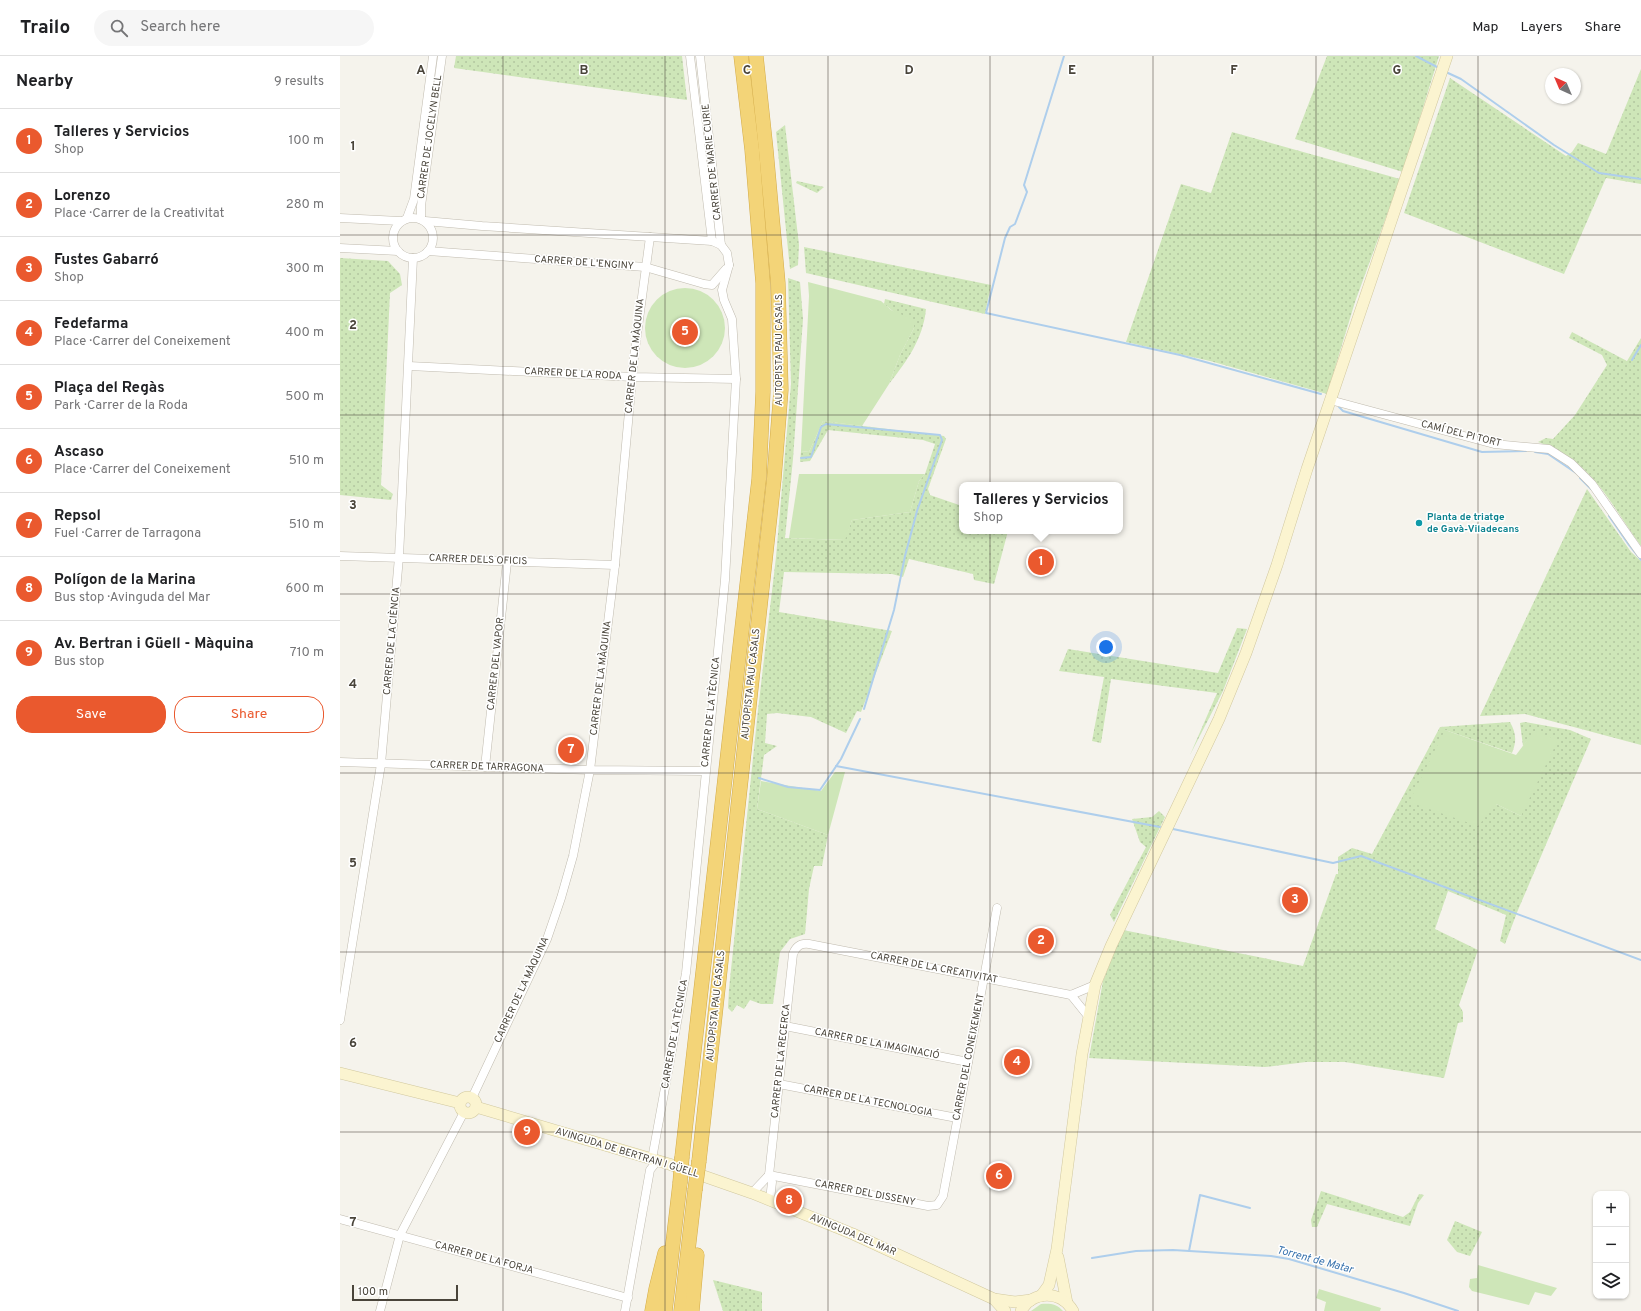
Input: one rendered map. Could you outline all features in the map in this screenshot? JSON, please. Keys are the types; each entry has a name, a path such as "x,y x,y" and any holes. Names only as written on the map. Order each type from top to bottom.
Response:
{"highway":[{"name":"AUTOPISTA PAU CASALS","path":"666,1311 682,1157 759,479 763,392 764,283 752,150 740,56"},
{"name":"AUTOPISTA PAU CASALS","path":"681,1311 699,1190 702,1146 774,479 781,390 777,252 756,56"},
{"path":"652,1311 679,1190"},
{"path":"692,1311 699,1190"}],"main road":[{"path":"1021,1311 1049,1285 1057,1248 1088,1016 1095,985 1111,946 1232,690 1275,571 1330,400 1447,56"},
{"path":"340,1073 462,1108 471,1112 474,1102"},
{"name":"AVINGUDA DE BERTRAN I GÜELL","path":"474,1102 708,1178"},
{"name":"AVINGUDA DEL MAR","path":"708,1178 770,1200 859,1237 994,1299 1015,1302 1055,1296 1070,1307"},
{"path":"1057,1248 1062,1281 1070,1307"},
{"name":"AVINGUDA DEL MAR","path":"994,1299 1005,1311"}],"street":[{"name":"CARRER DE JOCELYN BELL","path":"404,220 414,200 433,56"},
{"name":"CARRER DE JOCELYN BELL","path":"423,220 421,206 442,56"},
{"name":"CARRER DE MARIE CURIE","path":"690,56 712,241"},
{"name":"CARRER DE MARIE CURIE","path":"700,56 721,245 727,253 730,265"},
{"path":"340,218 423,220 482,226 712,241 721,245"},
{"path":"404,220 394,230 392,237 398,251 404,256 413,258 418,257 428,251 432,245 434,237 430,226 423,220"},
{"name":"CARRER DE LA MÀQUINA","path":"474,1102 547,939 562,898 573,856 590,770 615,565 634,357 650,237"},
{"path":"340,248 398,251"},
{"name":"CARRER DE L'ENGINY","path":"428,251 646,267 712,285 730,265"},
{"name":"CARRER DE LA CIÈNCIA","path":"340,1020 381,764 399,558 413,258"},
{"name":"CARRER DE LA TÈCNICA","path":"625,1311 650,1170 655,1160 686,973 725,580 736,379 732,319 724,300 722,290 730,265"},
{"name":"CARRER DE LA RODA","path":"409,366 633,377 736,379"},
{"name":"CAMÍ DEL PI TORT","path":"1330,400 1494,444 1549,449 1571,463 1592,484 1641,554"},
{"name":"CARRER DELS OFICIS","path":"340,556 615,565"},
{"name":"CARRER DEL VAPOR","path":"485,767 507,562"},
{"name":"CARRER DE TARRAGONA","path":"340,762 590,770 705,771"},
{"name":"CARRER DEL CONEIXEMENT","path":"937,1205 943,1196 997,908"},
{"name":"CARRER DE LA CREATIVITAT","path":"797,947 804,943 1071,994"},
{"name":"CARRER DE LA RECERCA","path":"770,1200 772,1182 769,1175 793,954 797,947"},
{"path":"1088,1016 1071,994 1095,985"},
{"name":"CARRER DE LA IMAGINACIÓ","path":"785,1026 968,1062"},
{"name":"CARRER DE LA TECNOLOGIA","path":"779,1084 957,1118"},
{"path":"380,1311 400,1235 462,1108"},
{"path":"752,1193 769,1175"},
{"name":"CARRER DEL DISSENY","path":"769,1175 928,1206 937,1205"},
{"name":"CARRER DE LA FORJA","path":"340,1219 628,1298"}],"green space":[{"path":"456,56 682,56 687,100 454,68"},
{"path":"1327,56 1439,56 1403,172 1295,139"},
{"path":"1641,69 1641,184 1606,178 1564,274 1404,213 1450,78 1566,156 1572,152 1578,143 1606,154"},
{"path":"785,125 799,245 798,265 790,269 776,132"},
{"path":"1232,132 1400,179 1355,302 1327,394 1210,361 1126,342 1181,184 1211,193"},
{"path":"797,181 824,187 817,193 796,183"},
{"path":"804,247 991,285 985,314 806,273"},
{"path":"340,258 388,261 400,274 402,285 390,293 381,485 393,494 391,500 340,495"},
{"path":"788,278 800,282 803,319 793,459 785,538 844,540 852,520 910,512 919,481 925,474 935,444 923,440 828,430 810,461 800,462 801,451 809,452 823,421 944,436 946,439 928,489 930,495 959,505 959,534 1007,534 994,584 974,580 973,574 909,559 903,577 892,574 784,572 779,612 892,631 861,712 857,711 846,733 811,717 777,713 767,714 765,743 777,746 764,755 757,809 828,835 822,866 814,866 809,889 805,934 790,939 780,952 773,1004 761,1004 750,1000 744,1009 737,1005 732,1012 728,1008 729,989 758,710 776,557 791,384"},
{"path":"808,282 881,301 891,310 914,320 914,328 900,355 889,384 862,426 823,421 809,452 801,451 809,296"},
{"path":"685,288 700,291 713,300 722,313 725,328 722,343 713,356 700,365 685,368 670,365 657,356 648,343 645,328 648,313 657,300 670,291"},
{"path":"885,299 926,309 918,340 908,358 889,384 900,355 914,328 884,304"},
{"path":"1572,332 1627,361 1641,338 1641,546 1606,495 1586,471 1561,452 1538,442 1546,438 1553,439 1575,415 1607,365 1602,355 1569,338"},
{"path":"799,474 925,474 919,481 910,512 852,520 845,540 789,538"},
{"path":"1587,489 1631,552 1641,561 1641,745 1525,714 1480,716"},
{"path":"1237,628 1247,629 1223,691 1190,755 1217,693 1111,679 1101,743 1092,741 1104,677 1059,671 1068,649 1218,673"},
{"path":"1510,722 1514,730 1515,737 1515,745 1512,753 1445,730 1496,804 1521,816 1535,731 1523,746 1520,723 1525,722 1570,730 1591,739 1505,944 1500,941 1506,915 1448,891 1435,929 1478,950 1459,1005 1463,1012 1463,1022 1458,1023 1444,1078 1345,1062 1306,1062 1265,1067 1089,1058 1103,981 1123,930 1303,966 1336,874 1338,874 1338,857 1352,848 1372,854 1440,727"},
{"path":"1445,730 1516,755 1534,731 1558,740 1521,816 1496,804 1478,826 1409,802"},
{"path":"835,772 845,772 828,835 757,809 761,781 821,791"},
{"path":"1159,811 1165,817 1114,922 1110,915 1146,847 1140,842 1132,819 1152,817"},
{"path":"1321,1191 1403,1217 1410,1212 1419,1194 1424,1195 1418,1203 1410,1226 1327,1204 1317,1227 1312,1227 1311,1220"},
{"path":"1455,1221 1482,1232 1470,1256 1457,1252 1447,1240"},
{"path":"1478,1265 1557,1288 1551,1296 1535,1292 1529,1305 1472,1291 1469,1287 1470,1279 1477,1278"},
{"path":"713,1280 762,1292 762,1311 723,1311"},
{"path":"1319,1289 1381,1308 1380,1311 1324,1311 1326,1302 1316,1298"},
{"path":"1041,1304 1053,1304 1063,1311 1031,1311"}],"waterway":[{"path":"1064,56 1024,185 1027,192 1015,224 1010,227 1005,238 986,313 1180,355 1321,394"},
{"path":"1416,56 1437,67"},
{"path":"1448,73 1461,79 1554,145 1599,173 1641,179"},
{"path":"1632,360 1641,345"},
{"path":"1339,407 1343,411 1482,452 1526,451"},
{"path":"801,458 811,457 821,427 826,424 940,435 942,440 917,511 905,556 894,610 864,709"},
{"path":"1535,452 1548,454 1576,473"},
{"path":"1580,478 1591,489"},
{"path":"1609,516 1641,560"},
{"path":"759,778 788,787 820,790 841,759 860,719"},
{"path":"836,766 1160,827"},
{"path":"1173,829 1333,863 1361,856 1641,960"},
{"path":"1189,1251 1200,1195 1250,1208"},
{"name":"Torrent de Matar","path":"1092,1258 1136,1251 1173,1250 1271,1256 1289,1259 1404,1293 1458,1311"}],"place":[{"name":"Plaça del Regàs","path":"685,332"},
{"name":"Planta de triatge de Gavà-Viladecans","path":"1419,523"},
{"name":"Talleres y Servicios","path":"1041,562"},
{"name":"Repsol","path":"571,750"},
{"name":"Fustes Gabarró","path":"1295,900"},
{"name":"Lorenzo","path":"1041,941"},
{"name":"Fedefarma","path":"1017,1062"},
{"name":"Av. Bertran i Güell - Màquina","path":"527,1132"},
{"name":"Ascaso","path":"999,1176"},
{"name":"Polígon de la Marina","path":"789,1201"}]}
